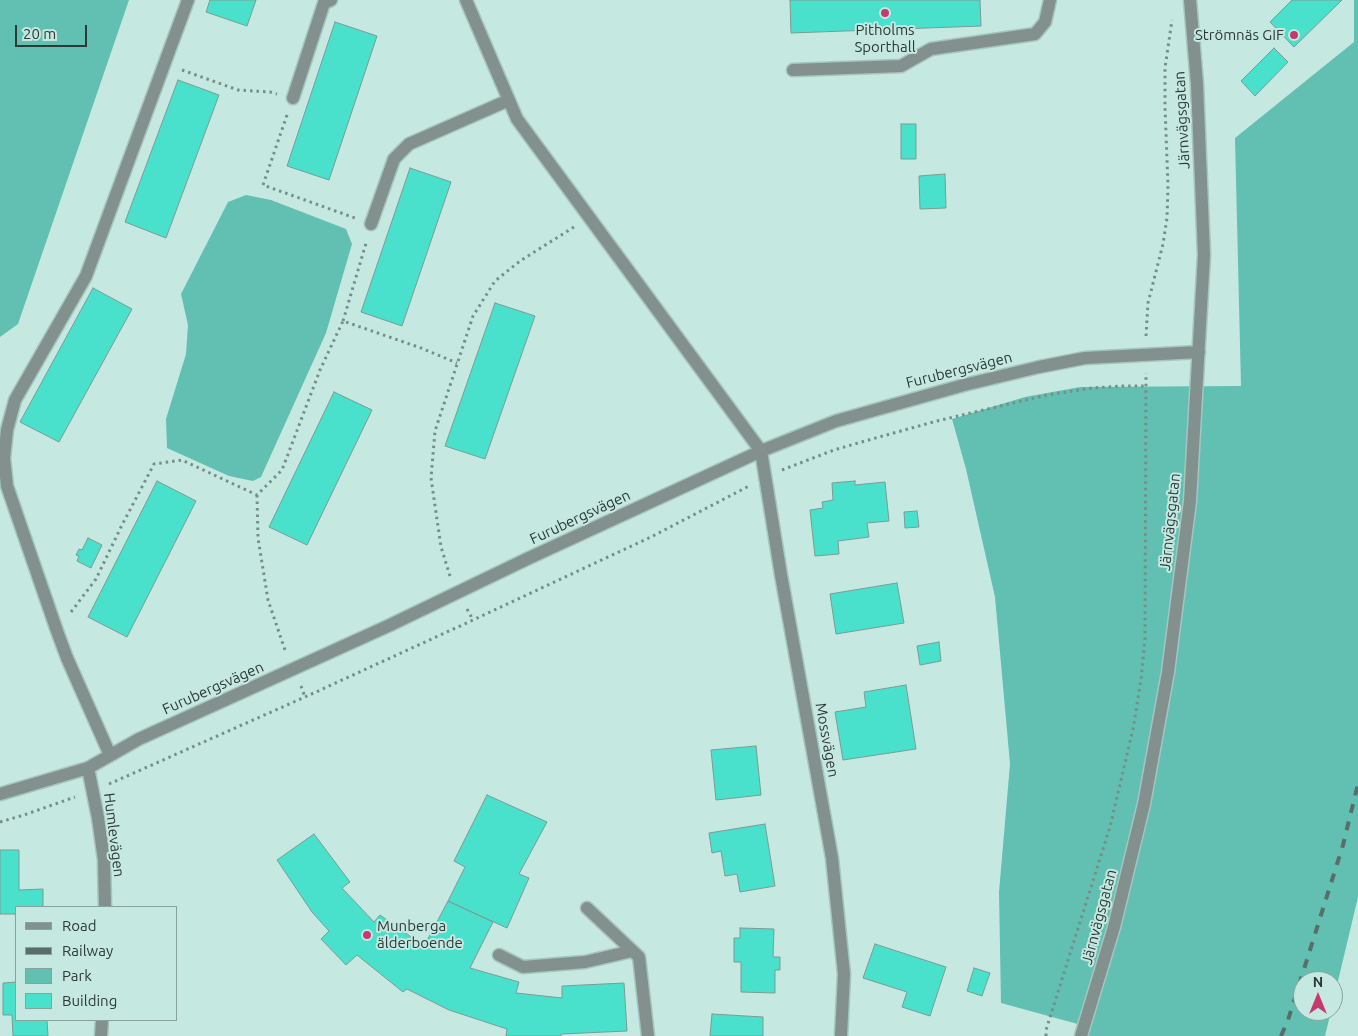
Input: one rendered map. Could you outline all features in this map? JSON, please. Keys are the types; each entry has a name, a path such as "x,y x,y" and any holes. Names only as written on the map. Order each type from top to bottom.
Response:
{"street":[{"path":"110,755 57,631 7,486 4,458 7,430 15,400 86,276 188,0"},
{"path":"293,98 324,2 330,0"},
{"path":"466,0 517,119 761,451"},
{"path":"793,70 901,66 931,49 1035,34 1045,22 1050,0"},
{"name":"Järnvägsgatan","path":"1081,1036 1114,927 1140,823 1168,672 1190,501 1204,246 1197,84 1190,0"},
{"path":"371,224 394,159 409,144 509,100"},
{"name":"Furubergsvägen","path":"0,794 88,768 139,739 388,626 529,558 761,451 836,421 964,385 1085,358 1199,352"},
{"name":"Mossvägen","path":"761,451 781,575 832,858 844,974 841,1036"},
{"name":"Humlevägen","path":"88,768 104,860 105,906"},
{"path":"587,908 639,957 648,1036"},
{"path":"499,954 523,967 585,962 632,951"},
{"path":"102,1021 102,1036"}],"path":[{"path":"1046,1036 1046,1030 1110,826 1133,729 1141,680 1145,638 1146,354 1148,303 1163,244 1167,218 1165,68 1172,17"},
{"path":"164,64 238,90 270,92 293,98 263,185 371,224 343,321 320,370 282,470 257,495 258,538 268,600 282,644 305,697"},
{"path":"473,620 449,574 441,547 431,478 435,431 473,316 495,280 520,261 590,218"},
{"path":"343,321 421,348 457,364"},
{"path":"0,822 92,790 144,769 651,538 766,477 834,450 946,419 1047,395 1092,388 1146,386"},
{"path":"57,631 96,578 154,464 182,460 257,495"}],"green space":[{"path":"0,0 129,0 18,324 0,337"},
{"path":"1354,0 1358,0 1358,897 1340,971 1293,971 1293,1021 1329,1021 1325,1036 1082,1036 1085,1026 1001,1003 999,892 1010,764 995,597 966,469 952,419 1025,397 1080,387 1241,386 1235,138 1354,42"},
{"path":"246,195 271,200 346,229 352,244 326,333 261,477 253,481 229,476 167,448 166,419 186,354 188,325 181,294 228,202"}],"building":[{"path":"210,0 256,0 247,26 206,12"},
{"name":"Pitholms Sporthall","path":"790,0 980,0 981,26 791,33"},
{"name":"Strömnäs GIF","path":"1292,0 1342,0 1294,47 1270,22"},
{"path":"335,22 377,36 329,180 287,166"},
{"path":"1274,48 1288,62 1255,96 1241,81"},
{"path":"178,80 219,95 166,238 125,222"},
{"path":"901,124 916,124 916,159 901,159"},
{"path":"410,168 451,182 402,326 361,312"},
{"path":"945,174 946,208 920,209 919,176"},
{"path":"93,288 132,309 59,442 20,422"},
{"path":"495,303 535,316 485,459 445,446"},
{"path":"334,392 372,410 307,545 269,527"},
{"path":"157,481 196,501 127,637 88,617"},
{"path":"855,481 855,485 885,482 889,521 867,523 869,537 838,541 839,554 815,556 810,510 823,508 822,502 833,500 832,483"},
{"path":"917,511 919,527 905,528 904,512"},
{"path":"88,538 102,545 91,568 77,561 79,556 76,555 79,549 82,550"},
{"path":"897,583 904,623 836,634 830,594"},
{"path":"939,642 941,661 920,665 917,646"},
{"path":"906,685 916,749 843,760 835,712 866,707 864,692"},
{"path":"756,746 761,795 716,800 711,750"},
{"path":"487,795 547,822 519,874 529,878 507,928 448,901 465,867 454,861"},
{"path":"765,824 775,886 740,892 737,874 725,876 721,851 712,853 709,833"},
{"name":"Munberga älderboende","path":"314,834 350,882 342,888 374,922 380,915 424,946 448,901 493,922 470,968 519,982 516,993 562,998 562,986 624,983 627,1031 561,1034 561,1036 506,1036 507,1029 449,1010 407,989 403,992 357,955 346,965 321,939 329,931 312,912 277,860"},
{"path":"0,850 19,850 19,890 43,889 43,906 15,906 15,914 0,914"},
{"path":"740,928 774,929 773,957 780,957 780,970 775,970 775,993 741,992 741,962 734,962 734,938 740,938"},
{"path":"875,944 946,967 930,1016 902,1007 907,992 863,978"},
{"path":"974,968 990,973 982,996 967,991"},
{"path":"15,982 15,1021 47,1021 48,1036 13,1036 12,1015 3,1015 3,983"},
{"path":"712,1014 763,1017 763,1036 710,1036"}],"railway":[{"path":"1281,1036 1288,1020 1343,845 1358,784"}],"place":[{"name":"Pitholms Sporthall","path":"885,13"},
{"name":"Strömnäs GIF","path":"1294,35"},
{"name":"Munberga älderboende","path":"367,935"}]}
